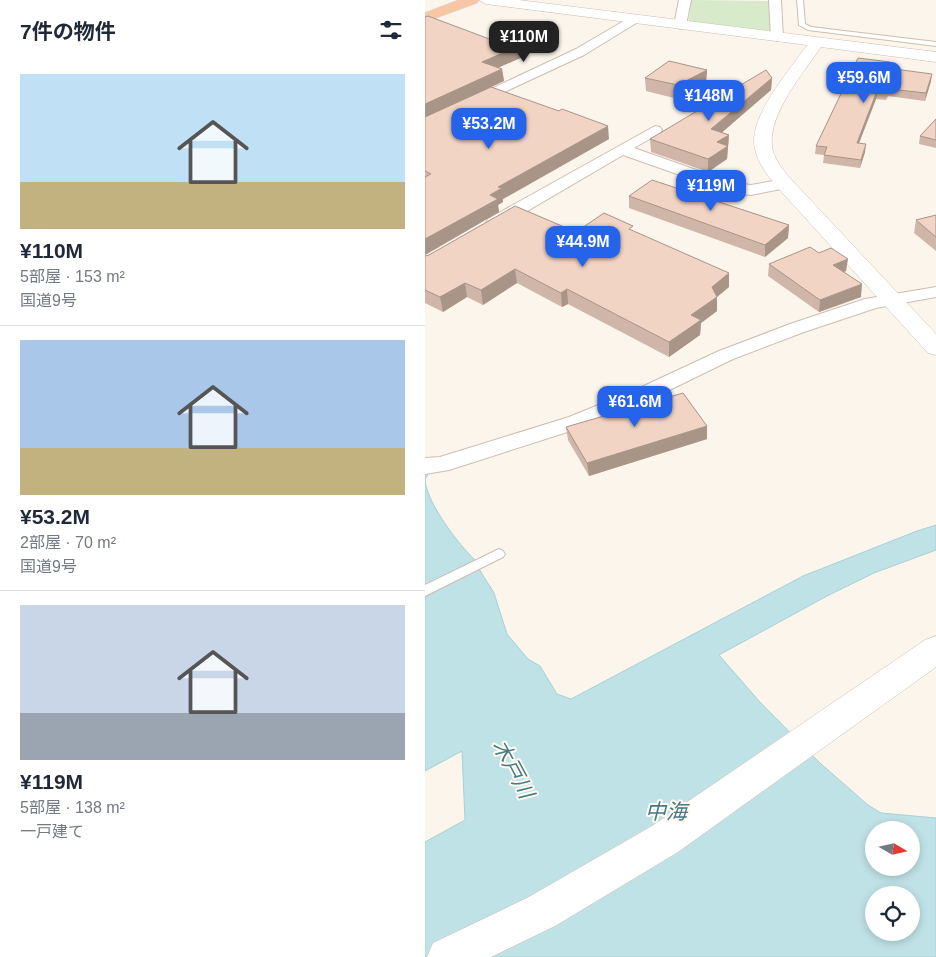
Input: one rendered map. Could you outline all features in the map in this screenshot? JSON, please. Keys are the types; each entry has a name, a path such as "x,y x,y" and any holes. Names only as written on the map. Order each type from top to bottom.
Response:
{"highway":[{"path":"425,18 472,0"}],"street":[{"path":"485,0 936,56"},
{"path":"680,25 685,0"},
{"path":"775,0 777,37"},
{"path":"425,125 580,52 634,19"},
{"path":"817,42 767,118 763,133 763,146 769,163 785,184 936,348"},
{"path":"482,230 655,130"},
{"path":"622,149 731,188 751,190 785,184"},
{"path":"428,461 441,465 576,422 640,396 726,355 872,302 936,292"},
{"path":"447,957 541,912 665,839 936,649"}],"lane":[{"path":"800,0 802,25 810,29 936,44"},
{"path":"425,591 493,557"}],"green space":[{"path":"691,0 771,1 771,31 689,21"}],"water":[{"path":"425,465 429,472 425,480"},
{"path":"425,480 431,500 444,523 475,560 425,585"},
{"name":"中海","path":"936,525 936,550 874,573 827,596 719,655 759,701 820,763 868,805 881,813 936,818 936,957 425,957 425,842 465,820 462,751 425,771 425,597 479,569 494,593 507,634 528,659 540,666 557,694 571,699 803,576"}],"building":[{"path":"428,16 492,40 500,36 523,44 482,62 502,69 425,104 425,17"},
{"path":"858,58 890,62 887,68 932,74 926,93 889,89 887,93 877,91 857,143 866,144 861,160 824,155 827,147 816,146"},
{"path":"669,61 707,70 678,85 645,78"},
{"path":"766,70 772,78 711,129 729,135 717,142 728,146 708,159 650,139"},
{"path":"491,87 559,111 562,109 608,126 498,187 502,188 490,195 498,199 425,239 425,177 431,174 425,171 425,117"},
{"path":"936,119 936,140 920,136"},
{"path":"652,180 789,225 765,245 629,196"},
{"path":"515,206 576,232 604,213 633,226 629,229 729,273 712,287 717,297 691,315 701,320 669,342 567,289 561,293 515,269 481,290 465,283 440,297 425,290 425,256"},
{"path":"936,215 936,237 916,220"},
{"path":"810,247 819,253 831,248 848,259 833,265 862,284 820,300 769,264"},
{"path":"683,393 707,426 587,463 566,427"}],"water label":[{"name":"木戸川","path":"513,769"}]}
